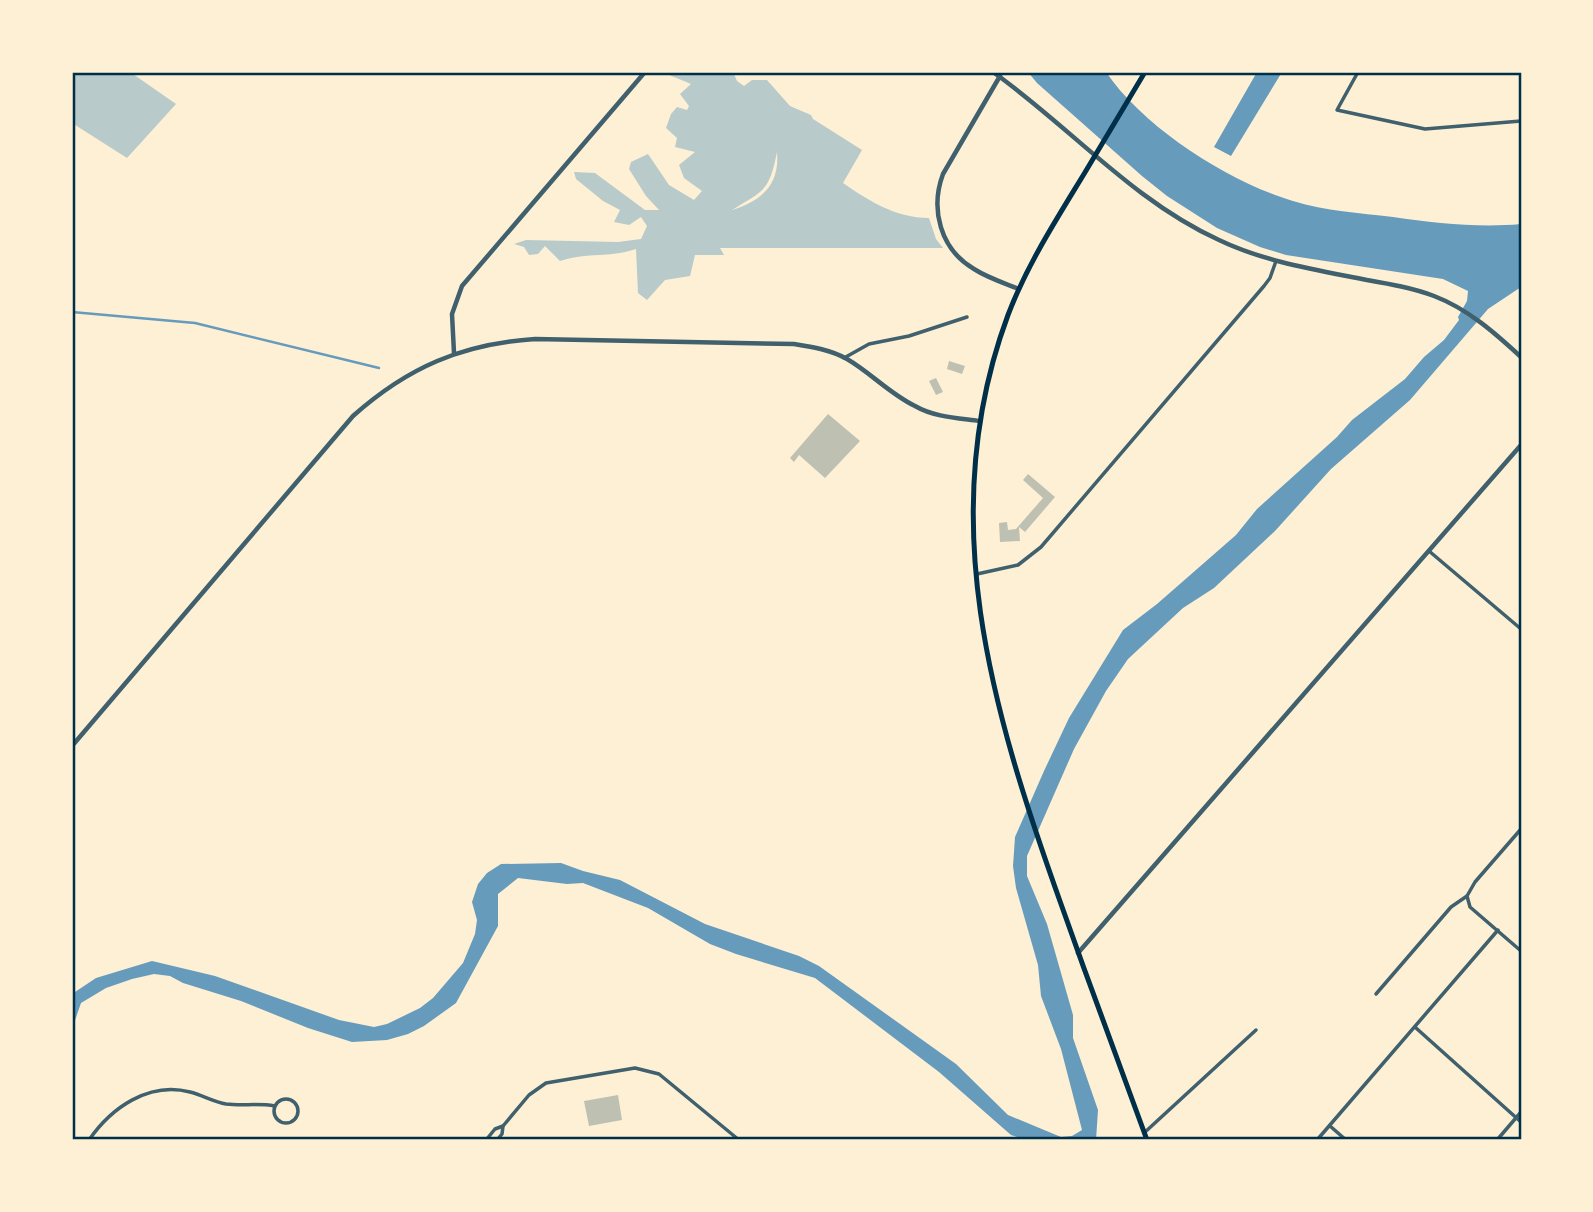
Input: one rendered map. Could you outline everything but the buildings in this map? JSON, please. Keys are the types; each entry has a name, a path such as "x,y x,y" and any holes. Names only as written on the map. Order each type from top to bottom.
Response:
{"main road":[{"path":"1145,72 1040,247 1019,289 997,348 979,421 972,499 975,574 994,684 1026,804 1147,1140"}],"street":[{"path":"454,353 452,314 463,286 645,72"},
{"path":"993,72 1135,187 1176,216 1231,246 1276,261 1414,290 1471,316 1521,357"},
{"path":"1358,72 1337,110 1425,129 1521,121"},
{"path":"1000,76 946,166 938,190 937,215 946,239 961,259 978,272 1019,289"},
{"path":"975,574 1018,565 1041,547 1264,286 1272,275 1276,261"},
{"path":"844,358 869,344 909,336 967,317"},
{"path":"72,746 353,416 400,379 454,353 509,341 573,339 787,344 821,349 844,358 914,406 933,414 979,421"},
{"path":"1078,953 1521,445"},
{"path":"1428,550 1521,629"},
{"path":"1376,994 1451,907 1467,896 1475,882 1521,829"},
{"path":"1467,896 1470,907 1521,951"},
{"path":"1317,1140 1498,930"},
{"path":"1415,1028 1521,1122"},
{"path":"1144,1133 1256,1030"},
{"path":"486,1140 495,1129 503,1126 529,1096 547,1083 635,1068 659,1074 738,1140"},
{"path":"89,1140 115,1110 143,1095 176,1090 225,1104 261,1103 275,1106"},
{"path":"280,1101 292,1101 298,1110 296,1118 285,1124 278,1121 274,1114 275,1106 280,1101"},
{"path":"1497,1140 1521,1112"},
{"path":"497,1140 502,1134 503,1126"},
{"path":"1330,1126 1346,1140"}],"shaded area":[{"path":"72,72 130,72 176,104 127,158 72,123"},
{"path":"662,72 733,72 737,81 744,86 752,80 767,80 790,106 811,115 813,119 862,150 843,183 894,212 929,218 936,239 943,248 720,248 724,255 695,255 690,276 665,280 647,300 638,293 636,249 560,261 545,246 538,254 529,255 524,247 514,244 526,240 618,242 641,239 647,226 641,217 629,225 614,222 620,210 603,201 576,179 574,172 595,173 645,210 659,210 646,196 629,169 631,162 648,154 669,185 694,200 702,191 684,178 679,165 695,152 675,147 677,138 666,128 677,107 687,110 689,106 680,94 691,84","holes":["777,152 772,182 766,190 752,202 732,210 768,183"]}],"water":[{"path":"1028,72 1106,72 1142,113 1190,150 1242,181 1293,201 1343,211 1441,223 1521,224 1521,287 1488,309 1410,400 1331,469 1275,531 1214,588 1183,608 1128,659 1106,691 1074,749 1027,856 1027,876 1047,924 1073,1015 1073,1038 1098,1110 1096,1140 1026,1140 1011,1135 939,1072 815,978 710,944 648,908 583,883 567,884 518,878 498,894 498,926 456,1003 424,1026 387,1040 352,1042 308,1028 241,1001 183,983 170,976 154,974 106,988 81,1003 72,1029 72,994 96,978 152,961 215,976 339,1020 374,1027 387,1024 420,1008 433,998 463,963 475,934 477,920 472,902 478,884 487,873 501,864 561,863 620,880 705,924 799,956 819,966 956,1064 1008,1115 1061,1137 1072,1136 1082,1130 1061,1049 1041,996 1038,965 1016,888 1013,866 1015,837 1044,771 1069,718 1123,630 1236,535 1257,509 1337,437 1352,420 1405,379 1424,357 1444,340 1459,320 1468,291 1443,279 1286,255 1217,228 1167,196 1142,176"},
{"path":"1257,72 1282,72 1231,156 1214,147"}],"waterway":[{"path":"72,312 195,323 379,368"}]}
